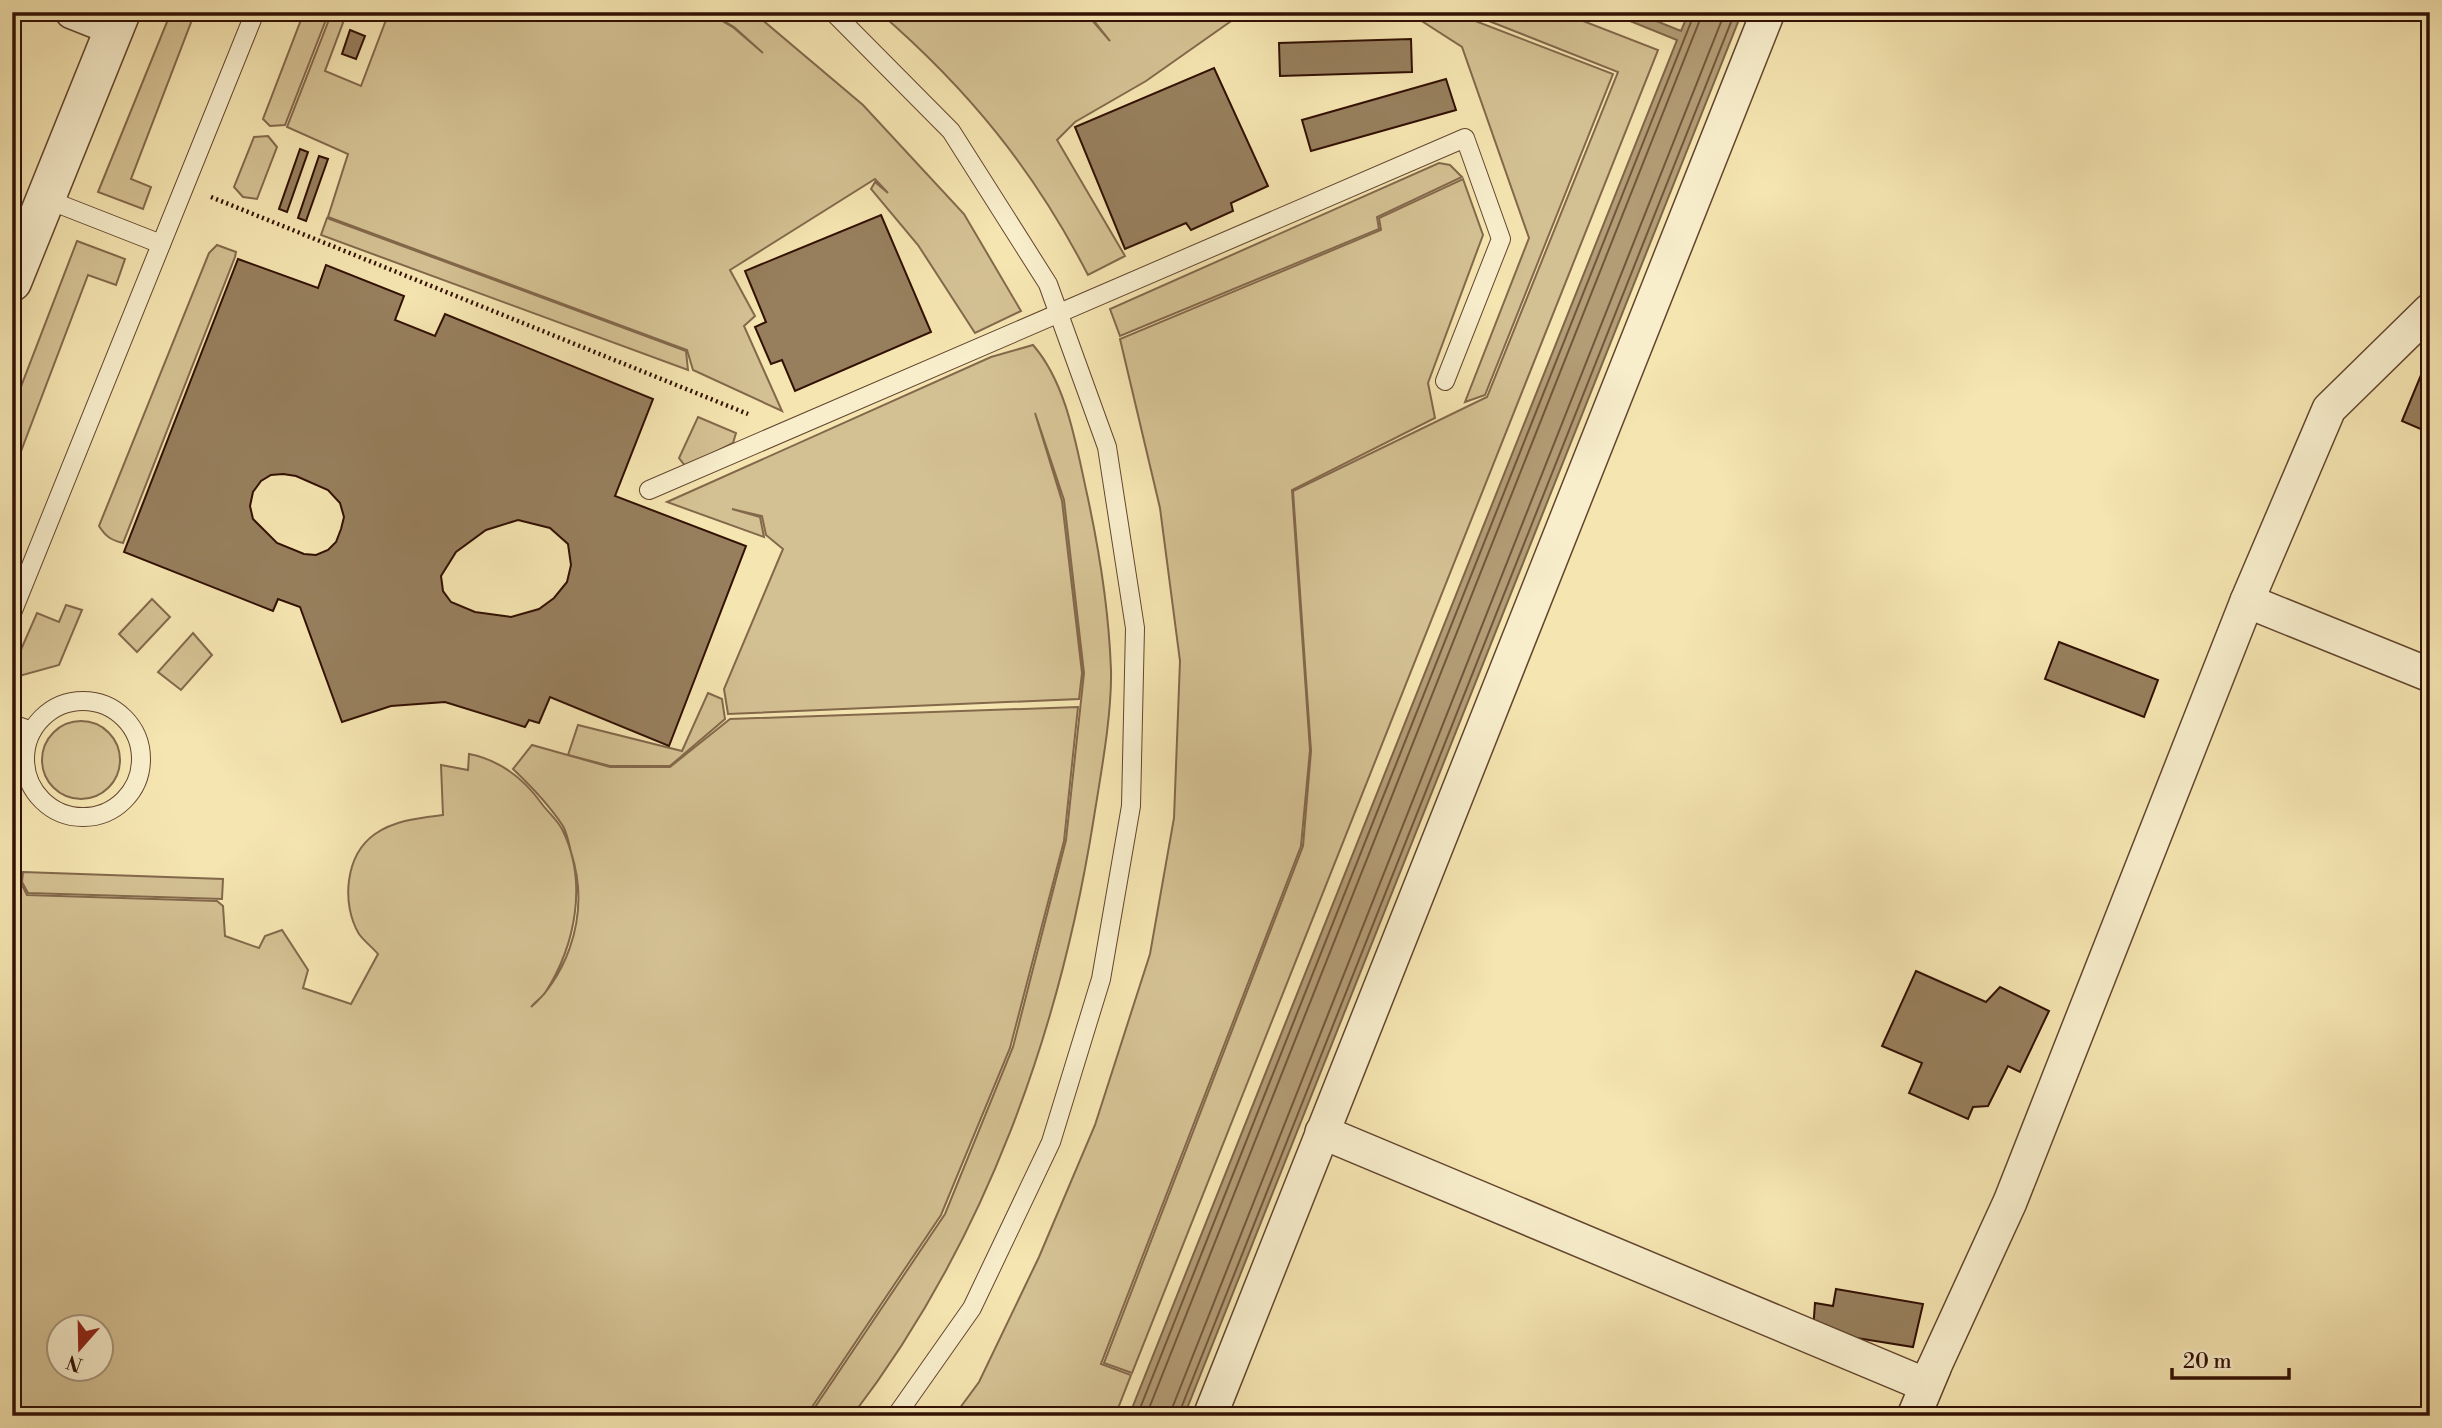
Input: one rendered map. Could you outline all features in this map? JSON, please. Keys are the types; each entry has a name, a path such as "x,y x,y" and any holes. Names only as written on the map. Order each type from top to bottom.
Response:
{"street":[{"path":"12,282 118,20 72,12"},
{"path":"1210,1416 1768,12"},
{"path":"1322,1132 1926,1385 2010,1202 2247,601 2329,409 2430,310"},
{"path":"2247,601 2430,675"},
{"path":"1914,1416 1934,1368"}],"lane":[{"path":"12,613 255,12"},
{"path":"833,12 951,131 1048,284 1107,447 1135,628 1131,806 1101,979 1051,1142 972,1308 897,1416"},
{"path":"649,490 1465,138 1501,239 1445,381"},
{"path":"46,199 161,244"},
{"path":"84,701 101,704 117,712 130,725 140,750 139,777 130,794 117,807 100,815 73,816 47,805 34,792 27,775 24,757 32,731 50,710 66,703 84,701"},
{"path":"12,724 32,731"}],"path":[{"path":"185,186 788,430"}],"shaded area":[{"path":"171,12 195,12 131,179 151,187 143,209 98,192"},
{"path":"304,12 329,12 285,125 270,126 263,119"},
{"path":"332,12 347,12 325,71 361,86 389,12 707,12 734,28 763,53 734,27 709,12 753,12 863,105 964,214 1021,311 975,333 918,245 871,189 875,182 888,193 875,179 730,270 755,316 744,326 782,411 693,370 687,350 328,217 348,154 287,127"},
{"path":"879,12 1085,12 1110,41 1087,12 1244,12 1146,81 1075,122 1057,140 1125,256 1088,275 1045,201 997,133 942,71"},
{"path":"1263,12 1452,12 1613,74 1485,395 1465,402 1529,238 1462,47 1420,20 1386,17 1255,19"},
{"path":"1466,12 1560,12 1658,50 1132,1373 1104,1363 1303,846 1311,751 1293,491 1487,397 1618,72"},
{"path":"268,136 277,147 257,199 243,197 234,187 254,137"},
{"path":"1439,163 1450,165 1462,177 1377,217 1379,229 1120,336 1110,309"},
{"path":"1463,179 1483,235 1428,383 1435,418 1292,490 1310,750 1301,846 1101,1364 1131,1375 1115,1416 954,1416 979,1382 1039,1257 1095,1125 1150,954 1174,818 1180,661 1160,508 1120,339 1381,230 1379,218"},
{"path":"327,218 686,351 688,370 321,235"},
{"path":"77,241 125,259 116,285 88,275 12,475 12,410"},
{"path":"217,245 236,252 235,257 123,543 119,542 99,526 209,253"},
{"path":"1033,345 1054,378 1069,416 1096,537 1108,627 1111,687 1108,724 1079,897 1061,977 1038,1055 1010,1132 978,1207 941,1279 899,1349 852,1416 809,1416 945,1214 1013,1047 1066,840 1084,673 1064,500 1035,413 1062,501 1082,673 1079,699 728,714 724,689 783,549 766,535 762,516 732,509 760,517 764,537 667,502 991,357"},
{"path":"698,417 736,433 733,443 686,467 679,458"},
{"path":"152,599 170,617 137,652 119,634"},
{"path":"66,605 82,610 59,665 12,678 12,670 37,613 59,622"},
{"path":"193,633 212,655 181,690 158,672"},
{"path":"708,693 722,699 725,719 670,766 610,766 568,755 578,725 682,751"},
{"path":"1078,707 1064,841 1010,1048 941,1215 806,1416 12,1416 12,879 21,883 27,895 217,901 223,906 225,936 259,948 265,936 282,930 308,970 303,988 351,1004 378,954 359,934 350,909 349,881 357,854 375,834 391,826 407,820 443,815 441,765 468,770 469,754 501,766 519,779 562,829 575,870 576,891 571,934 546,990 562,967 570,948 576,926 577,878 568,839 563,826 540,796 513,769 532,745 610,767 670,767 730,719"},
{"path":"73,721 89,721 103,727 114,738 120,752 120,768 114,782 103,793 89,799 73,799 59,793 48,782 42,768 42,752 48,738 59,727"},
{"path":"23,872 223,879 222,899 28,893 22,882"}],"water":[{"path":"1608,12 1634,12 1681,31 1689,12 1742,12 1184,1416 1129,1416 1677,40"}],"building":[{"path":"350,30 365,36 356,59 342,54"},
{"path":"1411,39 1412,72 1280,76 1279,43"},
{"path":"1214,68 1268,186 1231,203 1233,211 1191,230 1186,223 1125,249 1075,127"},
{"path":"1446,79 1456,110 1311,151 1302,120"},
{"path":"300,149 308,152 287,212 279,209"},
{"path":"319,156 328,159 306,221 298,218"},
{"path":"881,215 931,332 795,391 782,360 771,364 755,327 766,322 745,271"},
{"path":"238,259 318,288 326,265 404,296 395,320 435,336 445,314 653,399 615,496 746,546 669,746 550,697 539,723 529,720 525,727 445,702 391,706 342,722 300,607 278,599 273,611 124,552","holes":["271,475 296,476 328,490 340,503 344,517 341,529 336,542 328,550 316,555 304,554 277,543 253,519 250,506 253,492 261,481","518,520 550,528 568,544 571,565 567,582 554,598 539,609 511,617 475,612 451,602 443,591 441,576 456,552 486,530"]},
{"path":"2426,363 2430,364 2430,433 2402,421"},
{"path":"2059,642 2158,680 2144,717 2045,679"},
{"path":"1916,971 1986,1002 2000,987 2049,1011 2020,1072 2008,1066 1988,1106 1973,1107 1968,1119 1909,1093 1922,1063 1882,1046"},
{"path":"1836,1289 1923,1304 1913,1347 1813,1331 1815,1303 1833,1306"}]}
